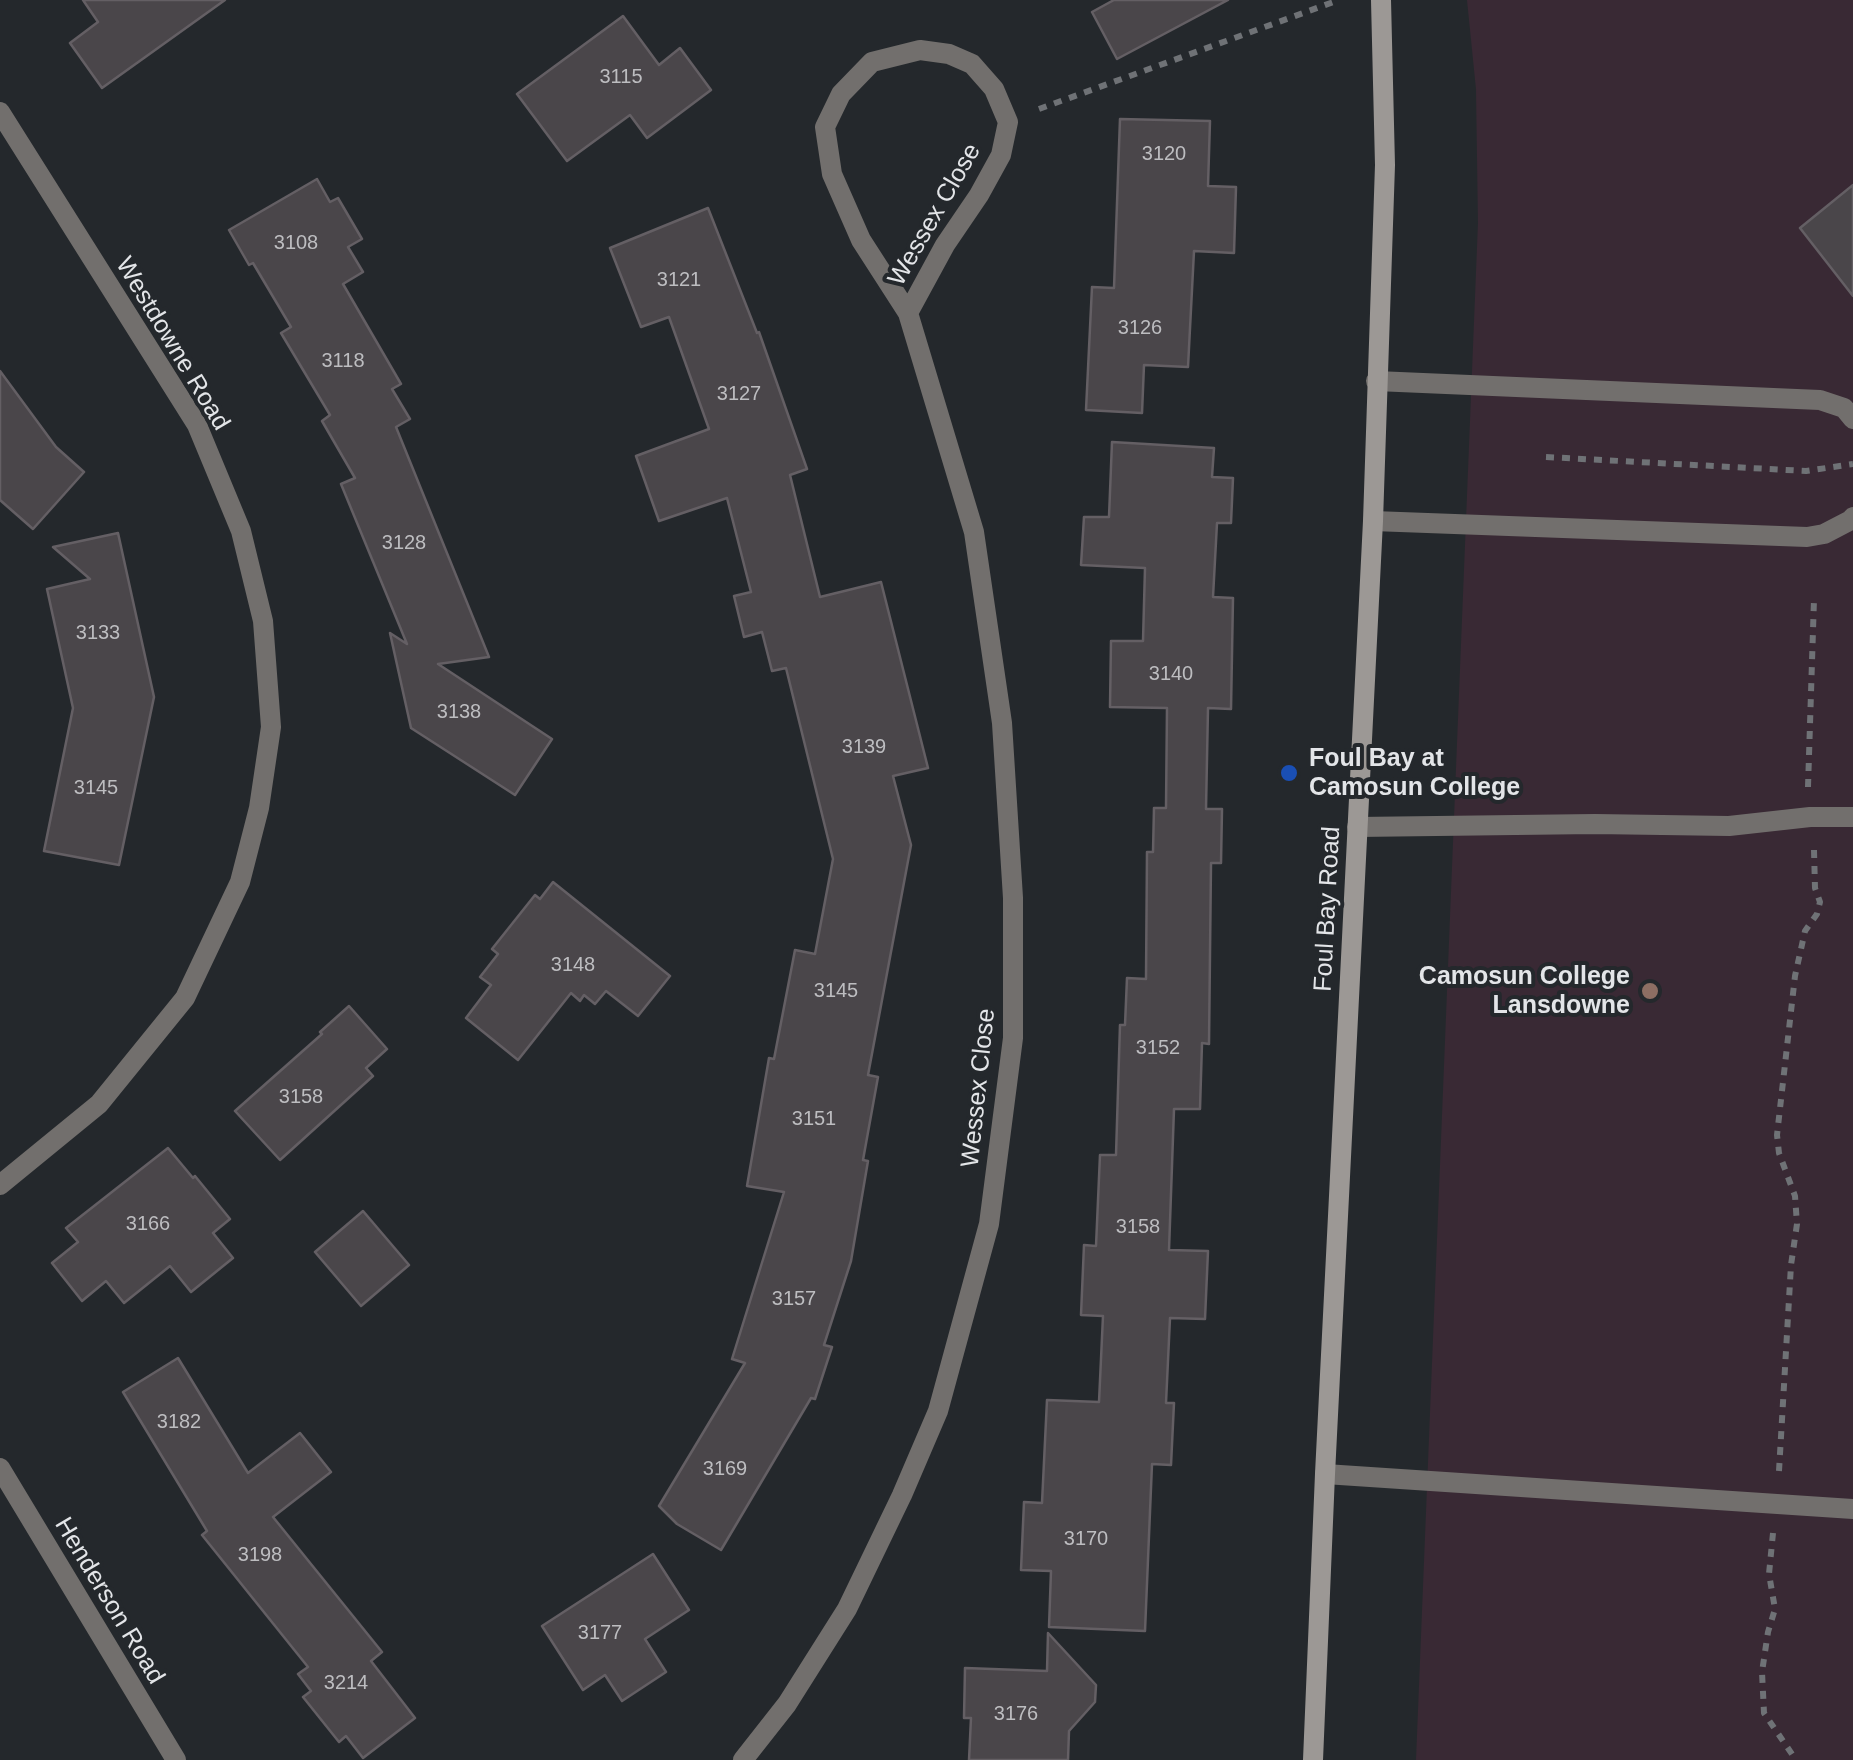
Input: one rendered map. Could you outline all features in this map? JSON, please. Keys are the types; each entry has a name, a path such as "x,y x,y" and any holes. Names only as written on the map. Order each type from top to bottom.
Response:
{"main road":[{"name":"Foul Bay Road","path":"1313,1760 1372,521 1384,165 1381,0"}],"street":[{"name":"Wessex Close","path":"743,1760 787,1704 847,1609 938,1411 989,1224 1013,1038 1012,878 1002,723 974,532 908,313 861,240 832,174 825,127 842,94 872,62 920,50 949,54 972,64 994,90 1008,122 1001,155 908,313"},
{"name":"Westdowne Road","path":"0,112 197,425 246,549 263,620 271,727 259,808 240,882 185,998 99,1104 0,1185"},
{"path":"1376,381 1820,400 1844,408 1853,419"},
{"path":"1372,521 1806,537 1824,534 1853,517"},
{"path":"1357,827 1729,826 1810,817 1853,817"},
{"name":"Henderson Road","path":"0,1468 176,1760"},
{"path":"1325,1474 1853,1508"}],"path":[{"path":"1008,122 1339,0"},
{"path":"1546,457 1806,471 1853,464"},
{"path":"1796,1760 1764,1713 1762,1672 1775,1608 1769,1574 1797,1224 1795,1196 1779,1153 1777,1135 1795,976 1806,931 1820,902 1815,888 1808,789 1814,599"}],"shaded area":[{"name":"Camosun College Lansdowne","path":"1467,0 1853,0 1853,1760 1416,1760 1478,223 1476,89"}],"building":[{"path":"83,0 225,0 102,88 70,43 98,22"},
{"path":"1114,0 1228,0 1117,59 1092,12"},
{"path":"623,16 659,65 680,48 711,90 647,138 630,115 567,161 517,94"},
{"path":"1120,119 1210,121 1208,186 1236,187 1234,253 1194,251 1188,367 1144,365 1142,413 1086,410 1092,287 1114,288"},
{"path":"317,179 330,202 338,198 362,239 348,247 363,272 343,284 401,384 392,389 410,419 396,427 489,657 438,664 552,739 515,795 411,728 390,633 407,644 341,484 355,478 322,421 330,415 281,333 291,327 229,230"},
{"path":"1853,185 1853,296 1800,228"},
{"path":"708,208 759,332 807,469 790,475 820,597 881,582 928,768 893,776 911,845 868,1075 878,1077 851,1261 824,1345 832,1347 815,1399 811,1398 721,1550 677,1524 659,1506 745,1363 732,1359 784,1192 747,1186 769,1058 774,1059 795,950 815,954 833,859 786,668 772,671 762,632 744,637 734,596 751,592 727,498 659,521 636,456 709,429 669,317 641,327 610,248"},
{"path":"0,371 56,447 84,472 33,529 0,500"},
{"path":"1112,442 1214,448 1212,477 1233,478 1231,523 1217,523 1213,597 1233,598 1231,709 1208,708 1206,809 1222,809 1221,863 1211,863 1209,1044 1202,1043 1200,1109 1174,1109 1169,1250 1208,1251 1205,1319 1170,1318 1166,1403 1174,1403 1171,1465 1152,1464 1145,1631 1049,1627 1051,1571 1021,1570 1024,1502 1042,1503 1047,1400 1099,1402 1103,1316 1081,1315 1084,1245 1096,1246 1100,1155 1116,1155 1120,1025 1125,1025 1127,978 1146,979 1147,852 1153,852 1154,808 1166,808 1167,708 1110,707 1111,641 1143,641 1145,568 1081,565 1084,517 1109,517"},
{"path":"118,533 154,697 119,865 44,851 73,708 47,589 90,579 53,547"},
{"path":"553,882 670,976 638,1016 606,991 595,1004 584,995 580,1001 571,993 518,1060 466,1018 491,985 480,977 498,954 492,949 535,895 540,899"},
{"path":"349,1006 387,1049 366,1068 373,1076 280,1160 235,1111"},
{"path":"168,1148 230,1219 213,1233 233,1258 191,1292 170,1266 124,1303 106,1281 82,1301 52,1263 78,1242 66,1228"},
{"path":"363,1211 409,1265 361,1306 315,1252"},
{"path":"178,1358 248,1473 300,1433 331,1472 273,1517 382,1652 371,1661 415,1718 363,1758 346,1736 339,1742 303,1697 311,1691 298,1674 308,1667 202,1535 207,1531 123,1392"},
{"path":"653,1554 689,1610 645,1639 666,1672 622,1701 605,1675 583,1690 542,1626"},
{"path":"1048,1633 1096,1685 1095,1702 1069,1731 1068,1760 969,1760 971,1718 964,1718 965,1668 1047,1671"}],"place":[{"name":"Foul Bay at Camosun College","path":"1289,773"},
{"name":"Camosun College Lansdowne","path":"1650,991"}]}
